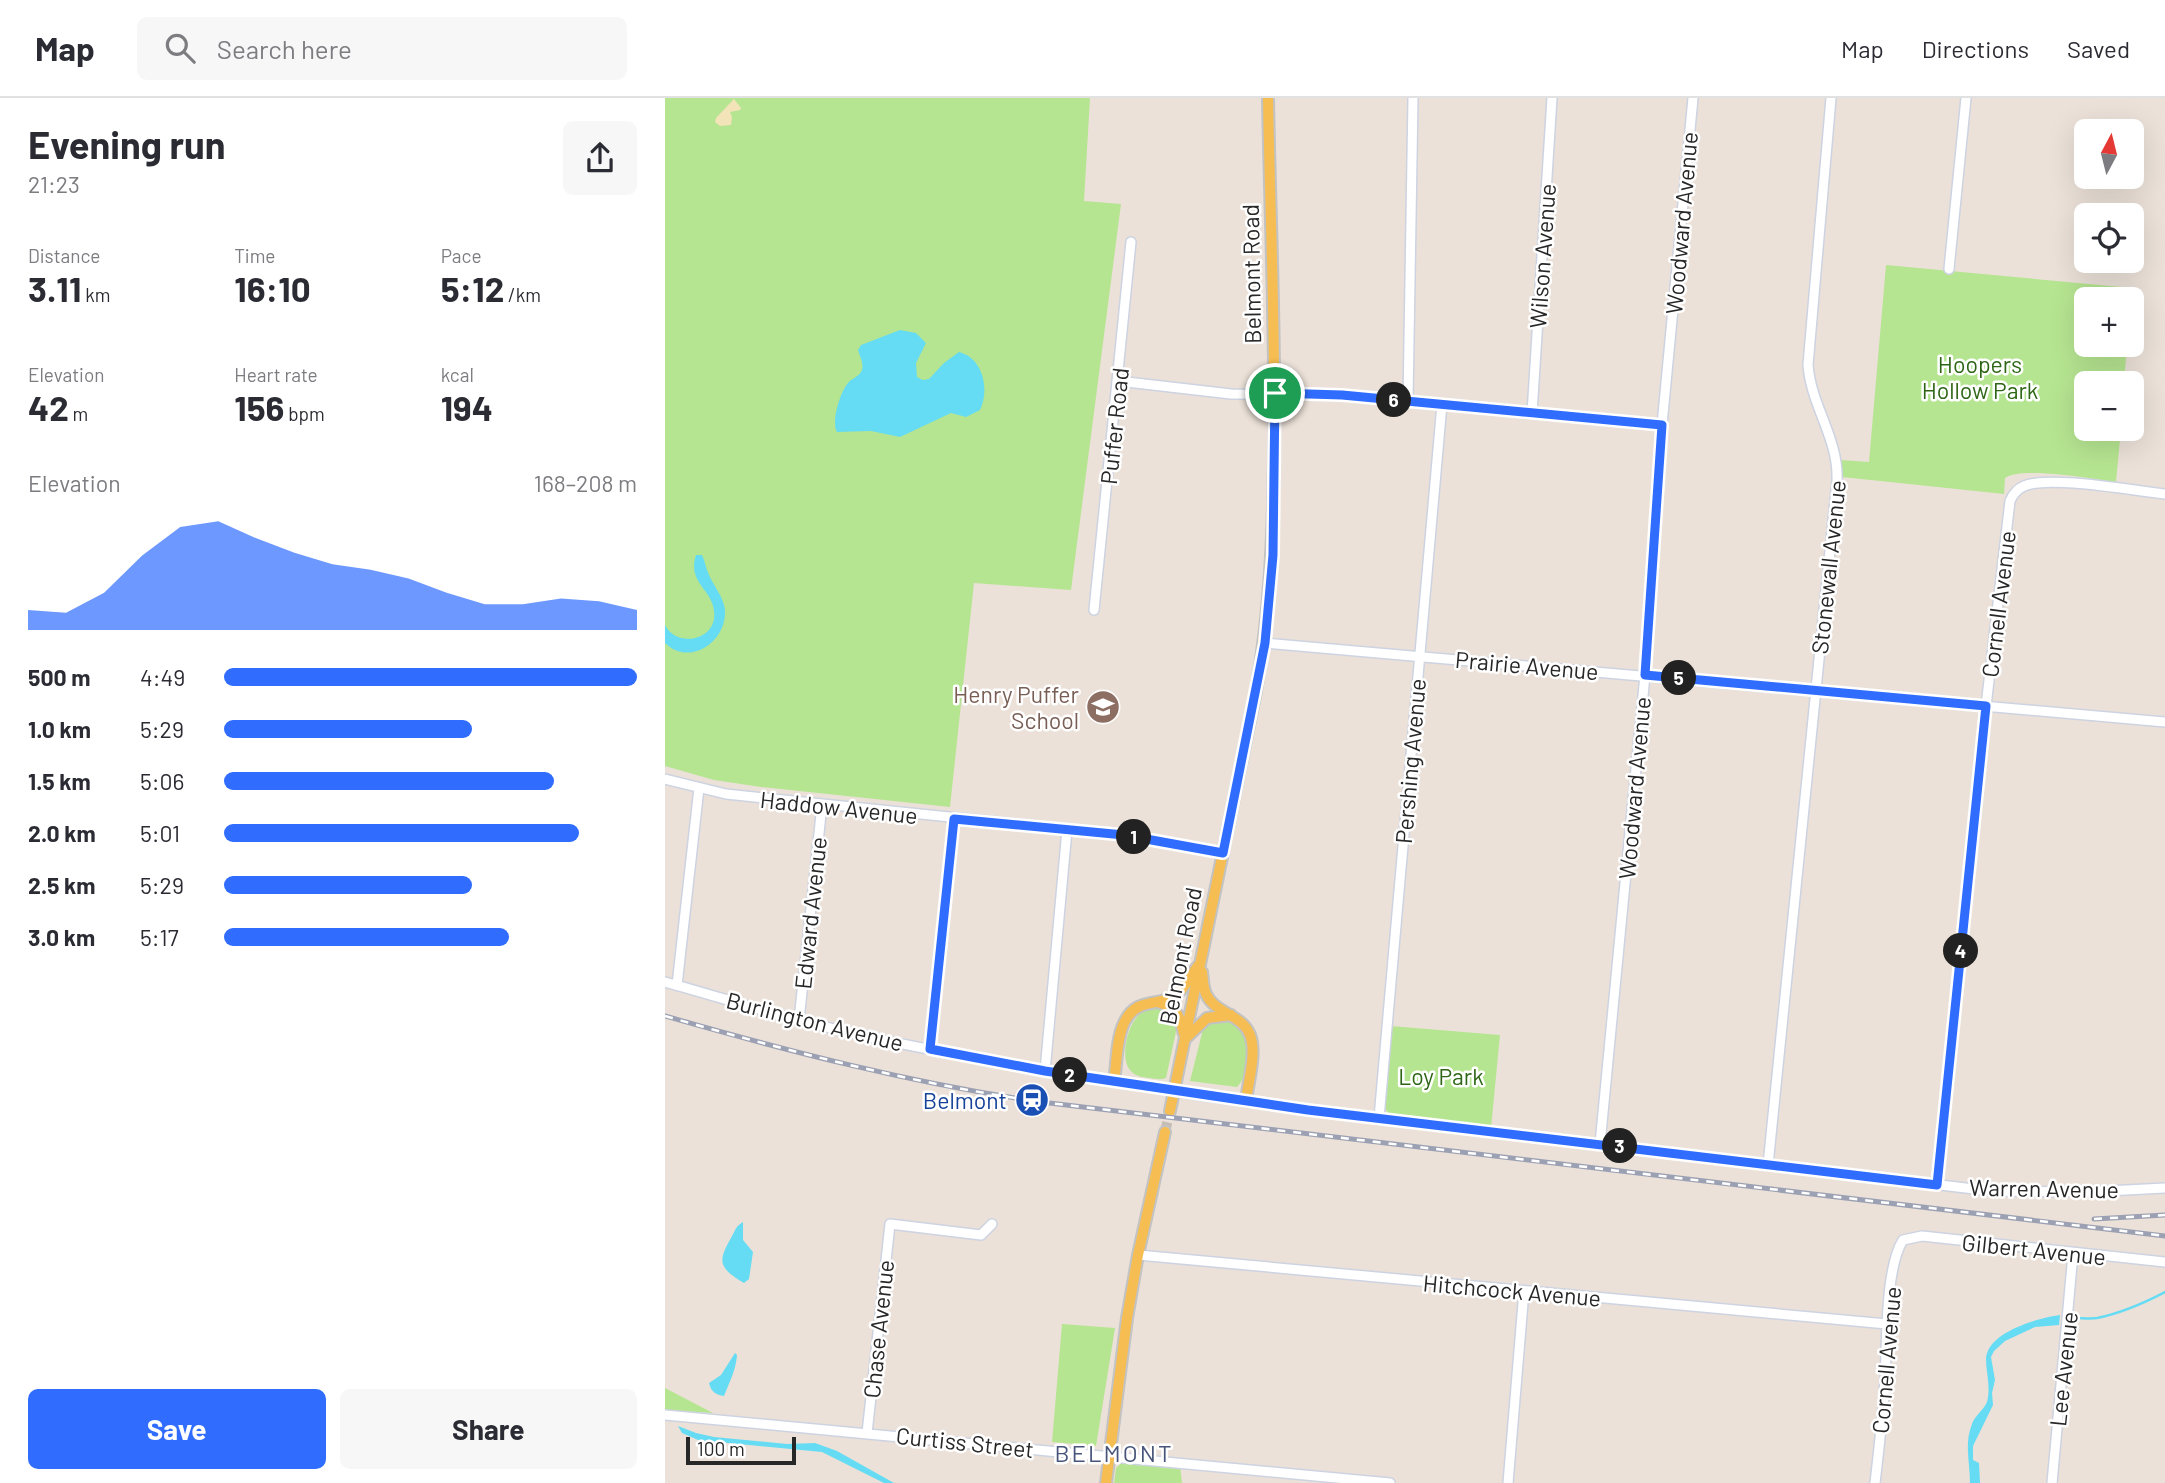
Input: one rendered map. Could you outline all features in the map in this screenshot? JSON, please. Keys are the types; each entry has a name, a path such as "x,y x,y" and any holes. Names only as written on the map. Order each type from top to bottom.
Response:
{"main road":[{"name":"Belmont Road","path":"1170,1111 1265,643 1273,555 1275,393 1268,98"},
{"path":"1114,1082 1121,1033 1126,1020 1136,1008 1168,999 1180,992 1200,962"},
{"path":"1200,962 1207,996 1214,1005 1243,1024 1249,1033 1252,1045 1246,1101"},
{"path":"1153,1002 1169,1005 1175,1010 1185,1039"},
{"path":"1185,1039 1207,1018 1231,1015"},
{"path":"1106,1483 1137,1255 1165,1132"}],"street":[{"path":"1408,401 1413,98"},
{"name":"Wilson Avenue","path":"1532,413 1552,98"},
{"name":"Woodward Avenue","path":"1600,1144 1645,675 1662,425 1693,98"},
{"name":"Stonewall Avenue","path":"1768,1165 1837,481 1836,453 1814,397 1808,365 1831,98"},
{"path":"1949,269 1966,98"},
{"name":"Puffer Road","path":"1094,610 1131,242"},
{"path":"1118,381 1231,394 1318,394 1662,425"},
{"name":"Pershing Avenue","path":"1379,1118 1442,404"},
{"name":"Cornell Avenue","path":"1937,1185 1986,706 2010,501 2022,487 2037,483 2063,482 2165,494"},
{"name":"Prairie Avenue","path":"1265,643 2165,722"},
{"name":"Haddow Avenue","path":"665,779 726,794 1124,835 1223,853"},
{"path":"677,985 699,788"},
{"name":"Edward Avenue","path":"799,1020 822,805"},
{"path":"930,1049 954,819"},
{"path":"1045,1071 1067,830"},
{"name":"Burlington Avenue","path":"665,982 799,1020 930,1049 1173,1091"},
{"name":"Warren Avenue","path":"1173,1091 1937,1185 2030,1192 2165,1185"},
{"name":"Chase Avenue","path":"867,1433 890,1224 981,1235 992,1224"},
{"name":"Gilbert Avenue","path":"1903,1240 1922,1237 2165,1262"},
{"name":"Cornell Avenue","path":"1875,1483 1895,1252 1903,1240"},
{"name":"Lee Avenue","path":"2052,1483 2073,1254"},
{"name":"Hitchcock Avenue","path":"1137,1255 1887,1324"},
{"path":"1508,1483 1524,1291"},
{"name":"Curtiss Street","path":"665,1415 1390,1483"}],"green space":[{"path":"665,98 1090,98 1084,201 1121,204 1071,590 974,583 950,807 761,787 714,780 665,766"},
{"name":"Hoopers Hollow Park","path":"1886,265 2121,287 2074,287 2074,357 2126,357 2125,371 2074,371 2074,441 2120,441 2116,482 2058,474 2026,473 2005,478 2004,494 1842,477 1841,460 1869,462"},
{"path":"1162,1006 1170,1009 1177,1027 1166,1078 1139,1076 1132,1072 1125,1058 1128,1035 1139,1014"},
{"path":"1213,1019 1236,1025 1247,1043 1243,1078 1237,1087 1190,1081 1204,1025"},
{"name":"Loy Park","path":"1391,1026 1500,1035 1491,1128 1389,1114 1385,1098"},
{"path":"1062,1324 1115,1328 1096,1446 1052,1442"},
{"path":"665,1388 713,1413 665,1410"},
{"path":"1121,1463 1180,1466 1182,1483 1114,1483 1116,1468"}],"sand":[{"path":"734,99 740,110 730,112 731,125 720,126 715,122 716,118"}],"water":[{"path":"900,330 916,333 926,343 916,363 917,377 923,380 929,379 959,352 974,361 979,367 984,384 980,410 966,417 951,413 900,437 871,431 837,432 836,415 842,393 862,369 858,350 861,345"},
{"path":"696,555 702,555 723,601 724,622 720,632 705,648 685,652 675,650 665,643 665,625 678,637 687,639 703,635 714,621 712,603 695,572"},
{"path":"743,1222 743,1240 753,1252 749,1279 744,1283 729,1272 723,1263 727,1245"},
{"path":"2060,1315 2059,1325 2035,1327 2005,1341 1994,1351 1991,1357 1995,1380 1993,1405 1973,1446 1973,1460 1979,1463 1980,1483 1970,1483 1968,1439 1973,1421 1987,1402 1986,1359 1989,1349 1995,1341 2015,1328"},
{"path":"735,1353 737,1355 734,1371 724,1396 719,1395 709,1383 721,1375"},
{"path":"678,1426 714,1437 787,1444 815,1443 837,1451 894,1483 884,1483 822,1452 698,1440 682,1433"}],"waterway":[{"path":"2075,1318 2097,1318 2115,1313 2165,1292"}],"tunnel":[{"path":"1165,1132 1170,1111"}],"railway":[{"path":"665,1016 852,1065 945,1086 1041,1102 2165,1236"},
{"path":"2094,1219 2165,1215"}],"place":[{"name":"Henry Puffer School","path":"1103,707"},
{"name":"Belmont","path":"1032,1100"}],"district":[{"name":"BELMONT","path":"1114,1452"}],"route":[{"path":"1275,393 1342,395 1662,425 1645,675 1986,706 1937,1185 1308,1110 1045,1071 930,1049 954,819 1124,835 1223,853 1265,643 1273,555 1275,393"}]}
